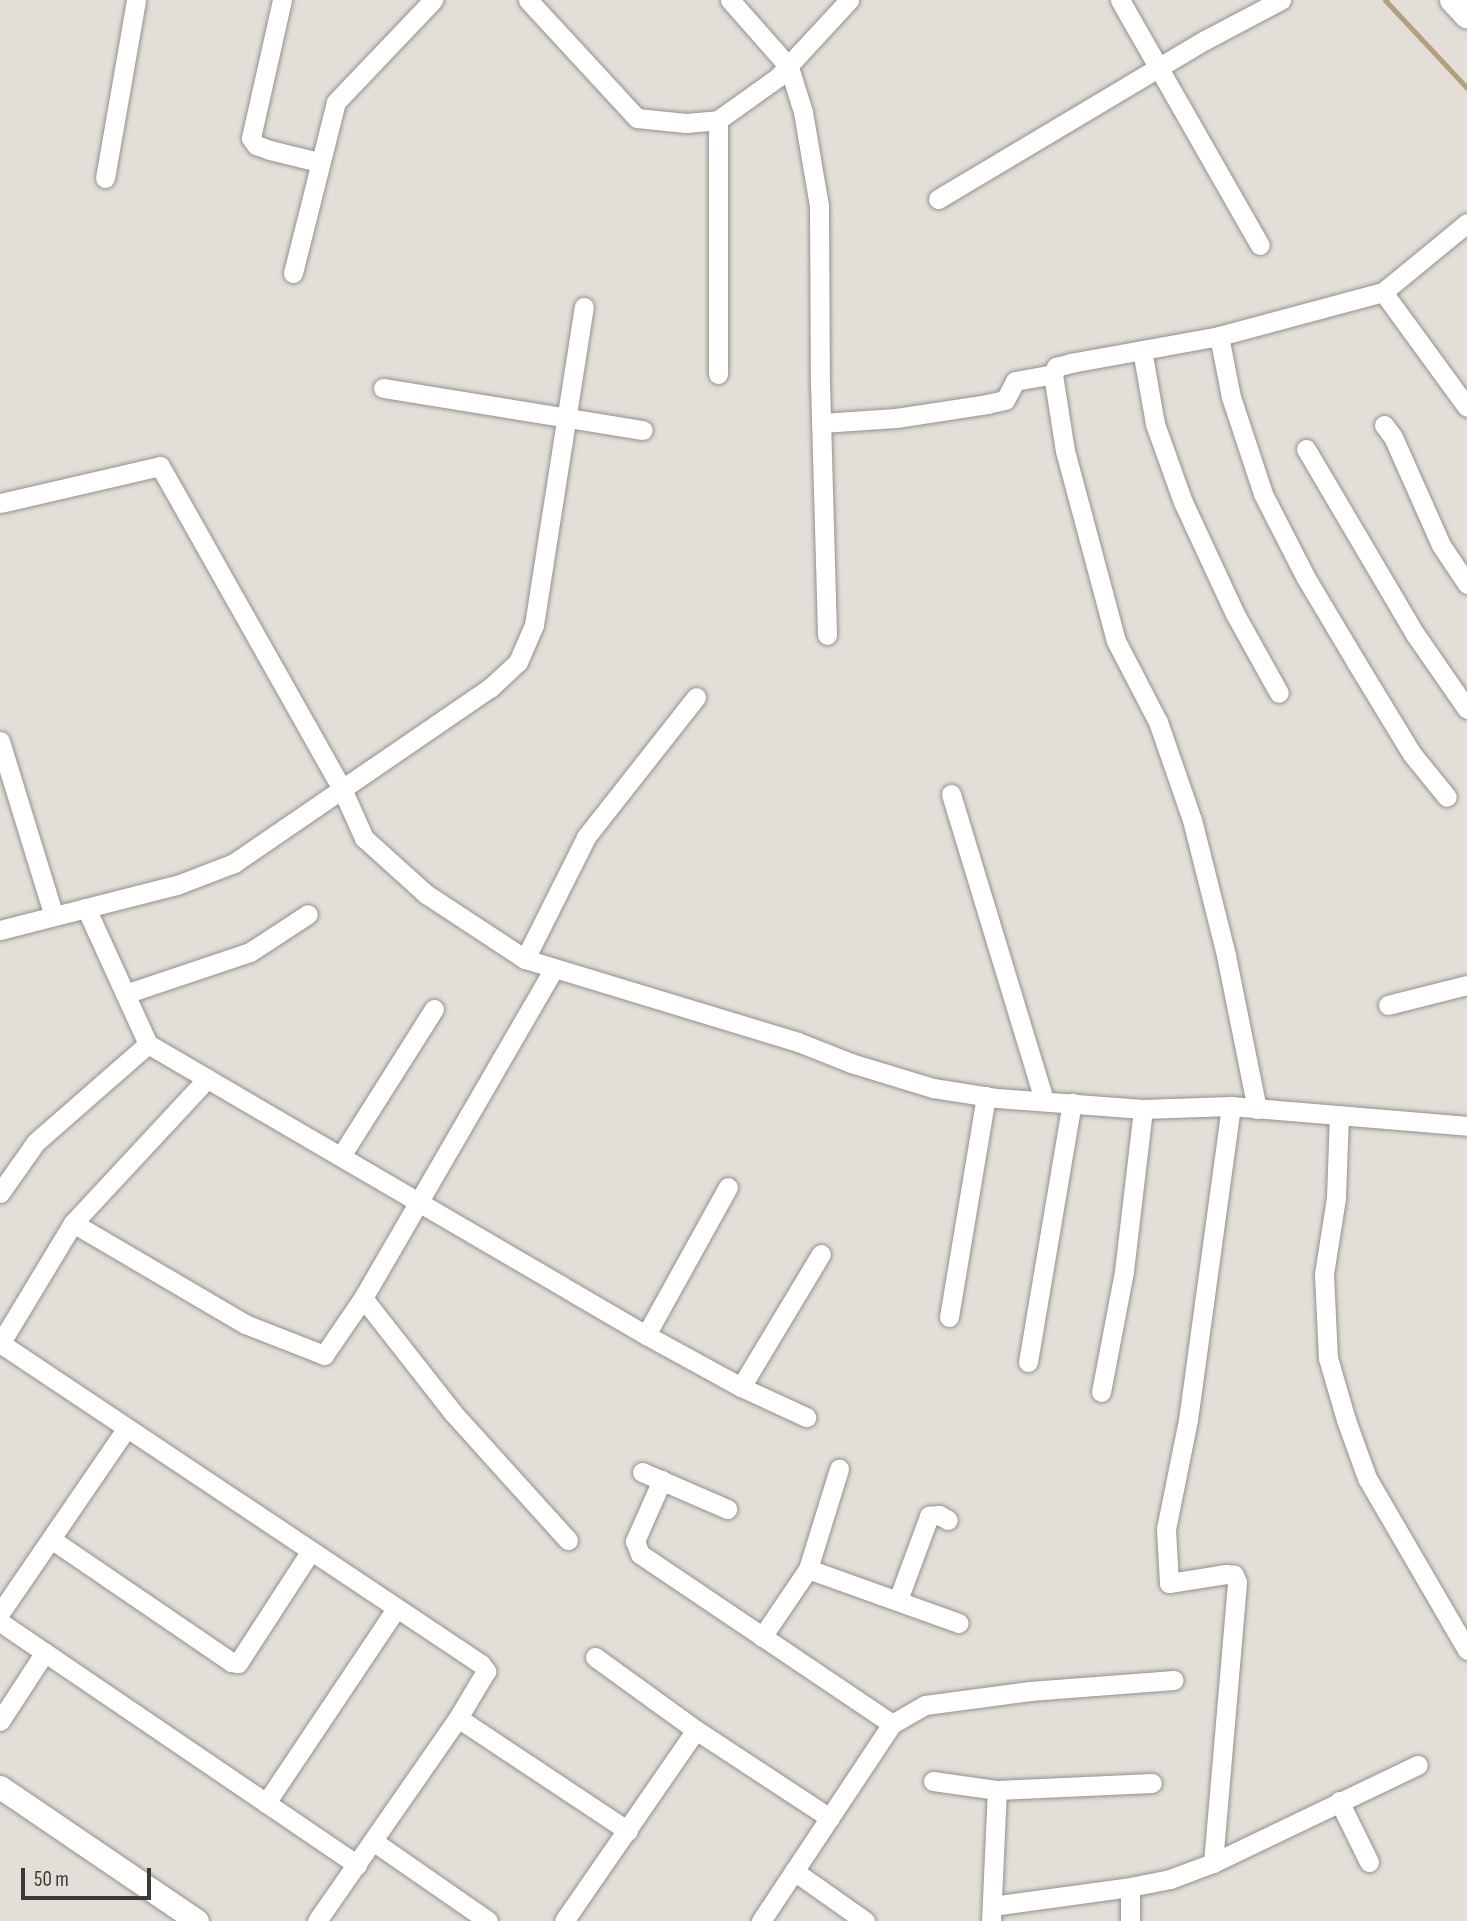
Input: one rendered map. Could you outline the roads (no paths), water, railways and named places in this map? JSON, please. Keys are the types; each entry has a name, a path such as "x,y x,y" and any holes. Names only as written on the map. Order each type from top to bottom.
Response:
{"main road":[{"path":"1453,0 1467,15"}],"street":[{"path":"105,178 135,0"},
{"path":"282,0 251,138 256,145 270,150 319,162"},
{"path":"293,274 319,162 337,102 433,0"},
{"path":"528,0 637,118 686,123 718,120 789,67 838,4"},
{"path":"730,0 789,67 803,112 819,206 827,635"},
{"path":"1120,0 1161,66 1261,245"},
{"path":"938,199 1161,66 1281,0"},
{"path":"718,120 718,374"},
{"path":"1257,1108 1226,955 1192,820 1158,722 1116,641 1065,452 1053,374 1056,367 1064,365 1219,336 1383,292 1467,223"},
{"path":"1383,292 1467,407"},
{"path":"0,930 177,885 234,863 490,688 518,662 534,625 584,307"},
{"path":"1219,336 1231,397 1263,494 1306,578 1356,663 1412,754 1447,797"},
{"path":"1142,350 1155,424 1183,502 1235,614 1279,693"},
{"path":"821,423 896,418 987,404 1005,400 1015,381 1053,374"},
{"path":"383,388 566,420 643,430"},
{"path":"1384,425 1393,437 1441,545 1467,584"},
{"path":"1306,450 1415,634 1467,709"},
{"path":"0,503 160,466 342,789 364,838 426,894 525,959 798,1042 851,1063 933,1088 986,1096 1143,1109 1231,1106 1467,1126"},
{"path":"525,959 586,837 696,697"},
{"path":"0,741 54,916"},
{"path":"951,794 1044,1100"},
{"path":"86,908 148,1044 646,1335 741,1387 806,1417"},
{"path":"125,994 250,952 308,914"},
{"path":"74,1223 244,1324 317,1355 324,1355 330,1350 363,1298 554,970"},
{"path":"1388,1005 1467,985"},
{"path":"341,1156 434,1009"},
{"path":"0,1193 36,1142 148,1044"},
{"path":"207,1079 74,1223 0,1343 125,1429 481,1664 486,1671 457,1718 317,1921"},
{"path":"949,1317 986,1096"},
{"path":"1028,1362 1072,1102"},
{"path":"1213,1863 1237,1582 1234,1575 1226,1574 1169,1583 1166,1529 1188,1420 1231,1106"},
{"path":"1101,1392 1124,1271 1143,1109"},
{"path":"1339,1115 1336,1198 1324,1273 1328,1358 1367,1478 1467,1650"},
{"path":"646,1335 728,1187"},
{"path":"741,1387 821,1254"},
{"path":"363,1298 454,1414 569,1540"},
{"path":"0,1613 125,1429"},
{"path":"762,1637 808,1569 839,1469"},
{"path":"642,1472 727,1509"},
{"path":"662,1480 635,1541 636,1549 891,1724"},
{"path":"898,1600 929,1516 939,1515 948,1520"},
{"path":"51,1539 231,1662 238,1663 310,1552"},
{"path":"808,1569 959,1623"},
{"path":"266,1803 396,1609"},
{"path":"0,1622 357,1865"},
{"path":"0,1721 45,1651"},
{"path":"595,1657 696,1730 830,1818"},
{"path":"761,1921 891,1724 925,1705 1030,1691 1174,1680"},
{"path":"457,1718 628,1831"},
{"path":"564,1921 696,1730"},
{"path":"997,1790 991,1914 1170,1879 1213,1863 1418,1765"},
{"path":"933,1781 997,1790 1152,1783"},
{"path":"0,1787 197,1921"},
{"path":"1339,1801 1369,1862"},
{"path":"373,1841 488,1921"},
{"path":"794,1871 865,1921"},
{"path":"1130,1886 1130,1921"}],"waterway":[{"path":"1385,0 1467,88"}]}
